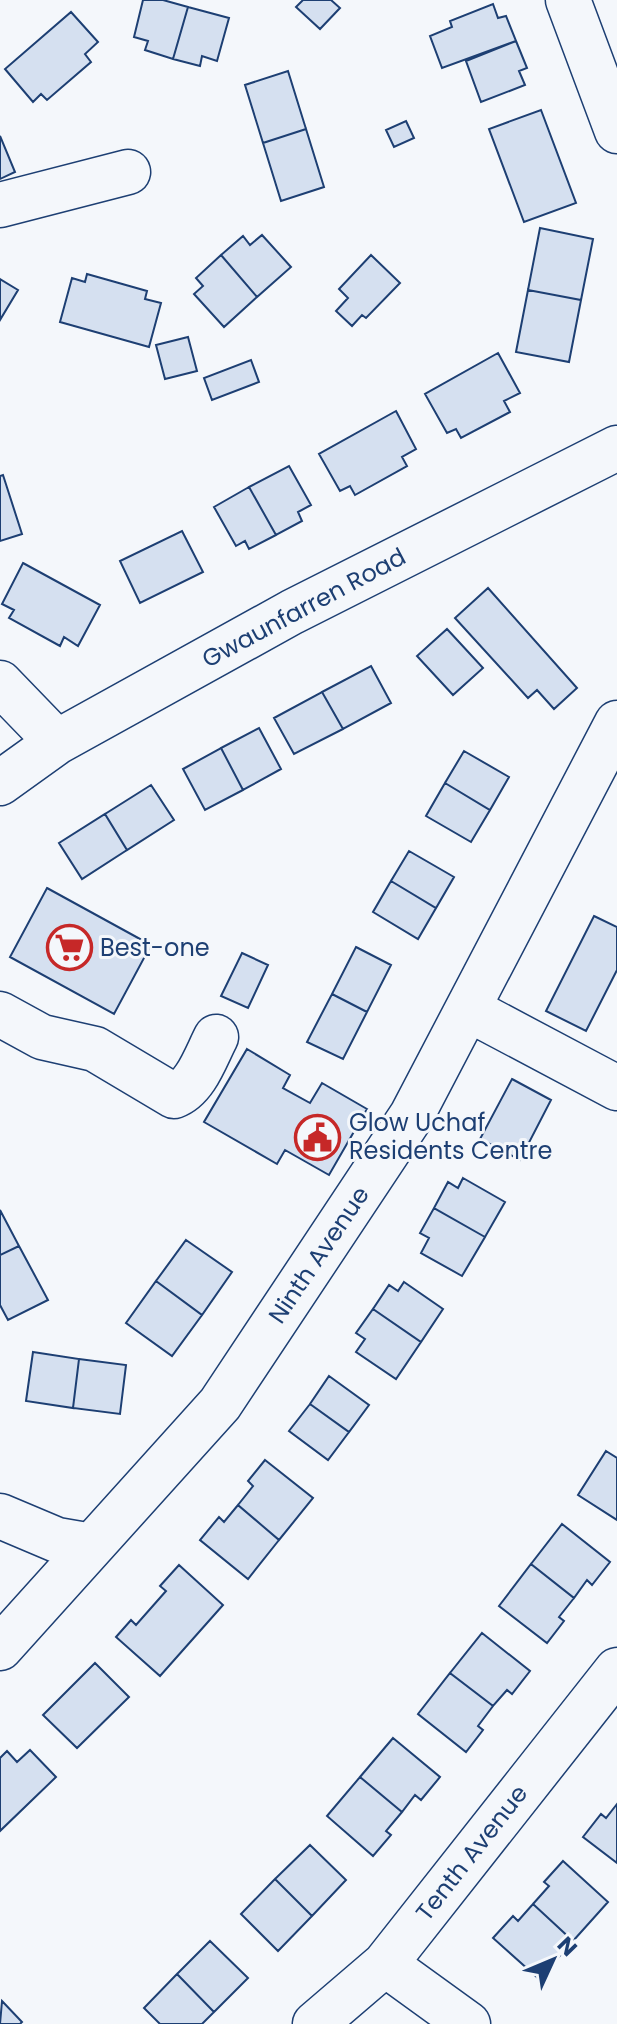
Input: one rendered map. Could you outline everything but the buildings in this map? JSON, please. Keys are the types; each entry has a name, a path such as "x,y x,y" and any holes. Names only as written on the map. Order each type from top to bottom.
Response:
{"street":[{"path":"568,0 617,131"},
{"path":"0,205 128,172"},
{"name":"Gwaunfarren Road","path":"0,783 57,742 292,612 617,448"},
{"path":"0,683 57,742"},
{"name":"Ninth Avenue","path":"0,1648 220,1404 412,1115 617,723"},
{"path":"468,1009 617,1088"},
{"path":"0,1014 42,1037 95,1049 174,1096 182,1094 198,1073 216,1037"},
{"path":"0,1516 57,1540 92,1546"},
{"name":"Tenth Avenue","path":"315,2024 385,1964 617,1670"},
{"path":"385,1964 468,2024"}],"place":[{"name":"Best-one","path":"69,948"},
{"name":"Glow Uchaf Residents Centre","path":"318,1137"}]}
